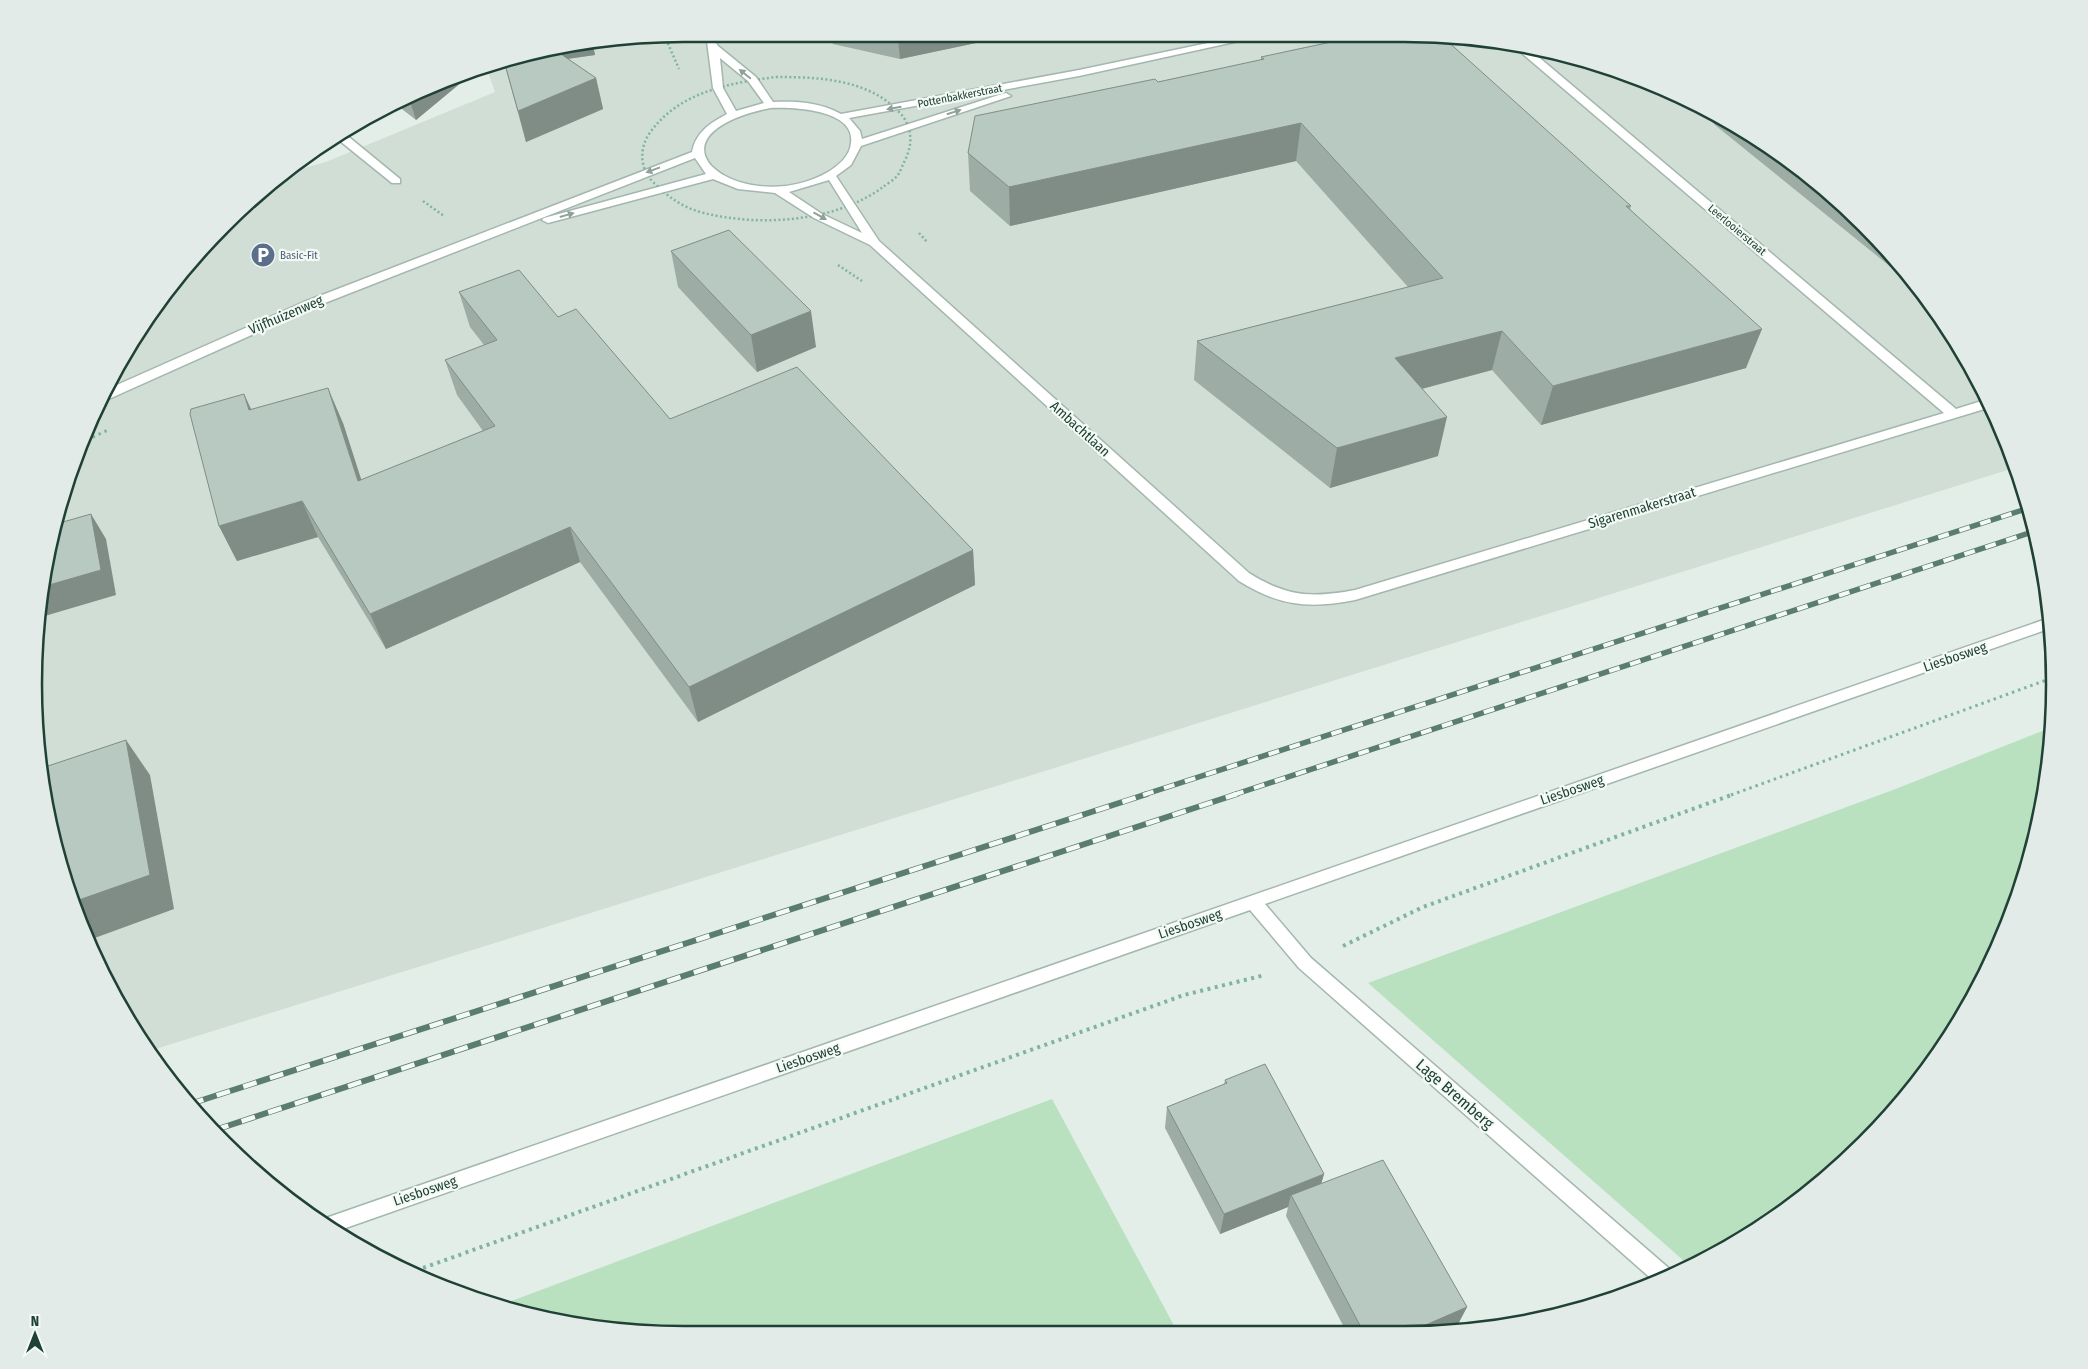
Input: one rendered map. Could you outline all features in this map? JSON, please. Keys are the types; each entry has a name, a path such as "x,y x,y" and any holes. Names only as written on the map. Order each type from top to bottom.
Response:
{"street":[{"name":"Pottenbakkerstraat","path":"840,117 1079,73 1229,42"},
{"path":"712,44 752,80 770,105"},
{"path":"712,44 718,88 733,115"},
{"name":"Leerlooierstraat","path":"1531,55 1954,414"},
{"name":"Pottenbakkerstraat","path":"857,144 908,126 1079,73"},
{"path":"770,105 806,106 840,117 852,128 857,144 850,160 831,176 810,184 779,190 750,189 713,176 703,165 699,153 701,142 707,132 714,125 733,115 770,105"},
{"path":"345,140 396,182"},
{"name":"Vijfhuizenweg","path":"114,392 285,315 699,153"},
{"name":"Vijfhuizenweg","path":"470,243 713,176"},
{"name":"Ambachtlaan","path":"831,176 851,204 874,243"},
{"name":"Ambachtlaan","path":"779,190 818,216 874,243 1244,577 1264,591 1293,601"},
{"name":"Sigarenmakerstraat","path":"1293,601 1325,602 1355,596 1981,406"},
{"name":"Liesbosweg","path":"335,1222 2042,626"},
{"name":"Lage Bremberg","path":"1253,902 1305,963 1659,1273"}],"path":[{"path":"642,154 646,138 654,126 668,113 691,98 718,88 752,80 798,77 834,80 880,97 896,108 912,136 909,156 902,169 890,182 871,196 818,216 747,221 717,217 691,210 672,199"},
{"path":"420,1269 1184,995 1239,983 1305,963 1423,907 2046,680"}],"shaded area":[{"path":"684,42 1404,42 1487,48 1570,64 1649,91 1725,129 1794,175 1827,202 1886,261 1937,328 1979,401 1997,439 2008,470 156,1049 129,1006 91,930 64,851 48,768 42,684 48,601 64,518 77,478 91,439 109,401 129,363 151,328 202,261 261,202 304,168 326,162 495,92 489,74 518,64 601,48"}],"green space":[{"path":"2044,731 2033,810 2024,851 2011,891 1997,930 1979,968 1959,1006 1937,1041 1886,1108 1827,1167 1760,1218 1725,1240 1684,1261 1368,983 1893,790"},
{"path":"1052,1099 1174,1326 643,1325 559,1314 509,1302"}],"building":[{"path":"1331,42 1404,42 1451,45 1631,206 1626,206 1762,329 1553,386 1502,331 1395,358 1447,417 1337,448 1197,341 1443,278 1301,123 1009,187 968,153 975,116 1155,79 1158,82 1264,59 1261,57"},
{"path":"562,55 596,78 518,111 506,68"},
{"path":"729,230 811,311 751,335 671,251"},
{"path":"519,270 558,317 576,309 670,419 797,367 973,550 689,687 570,527 370,614 302,501 219,526 190,414 191,409 244,394 249,410 328,388 358,481 495,426 445,360 497,340 459,292"},
{"path":"91,514 101,570 51,584 55,559 63,522"},
{"path":"126,740 150,875 80,900 64,851 48,766"},
{"path":"1265,1064 1324,1174 1224,1214 1167,1107 1227,1083 1225,1080"},
{"path":"1383,1160 1467,1307 1425,1325 1360,1326 1291,1195"}],"railway":[{"path":"1143,795 2022,510"},
{"path":"1233,795 2027,534"},
{"path":"197,1102 1147,794"},
{"path":"221,1128 1237,794"}],"place":[{"name":"Basic-Fit","path":"263,255"}]}
